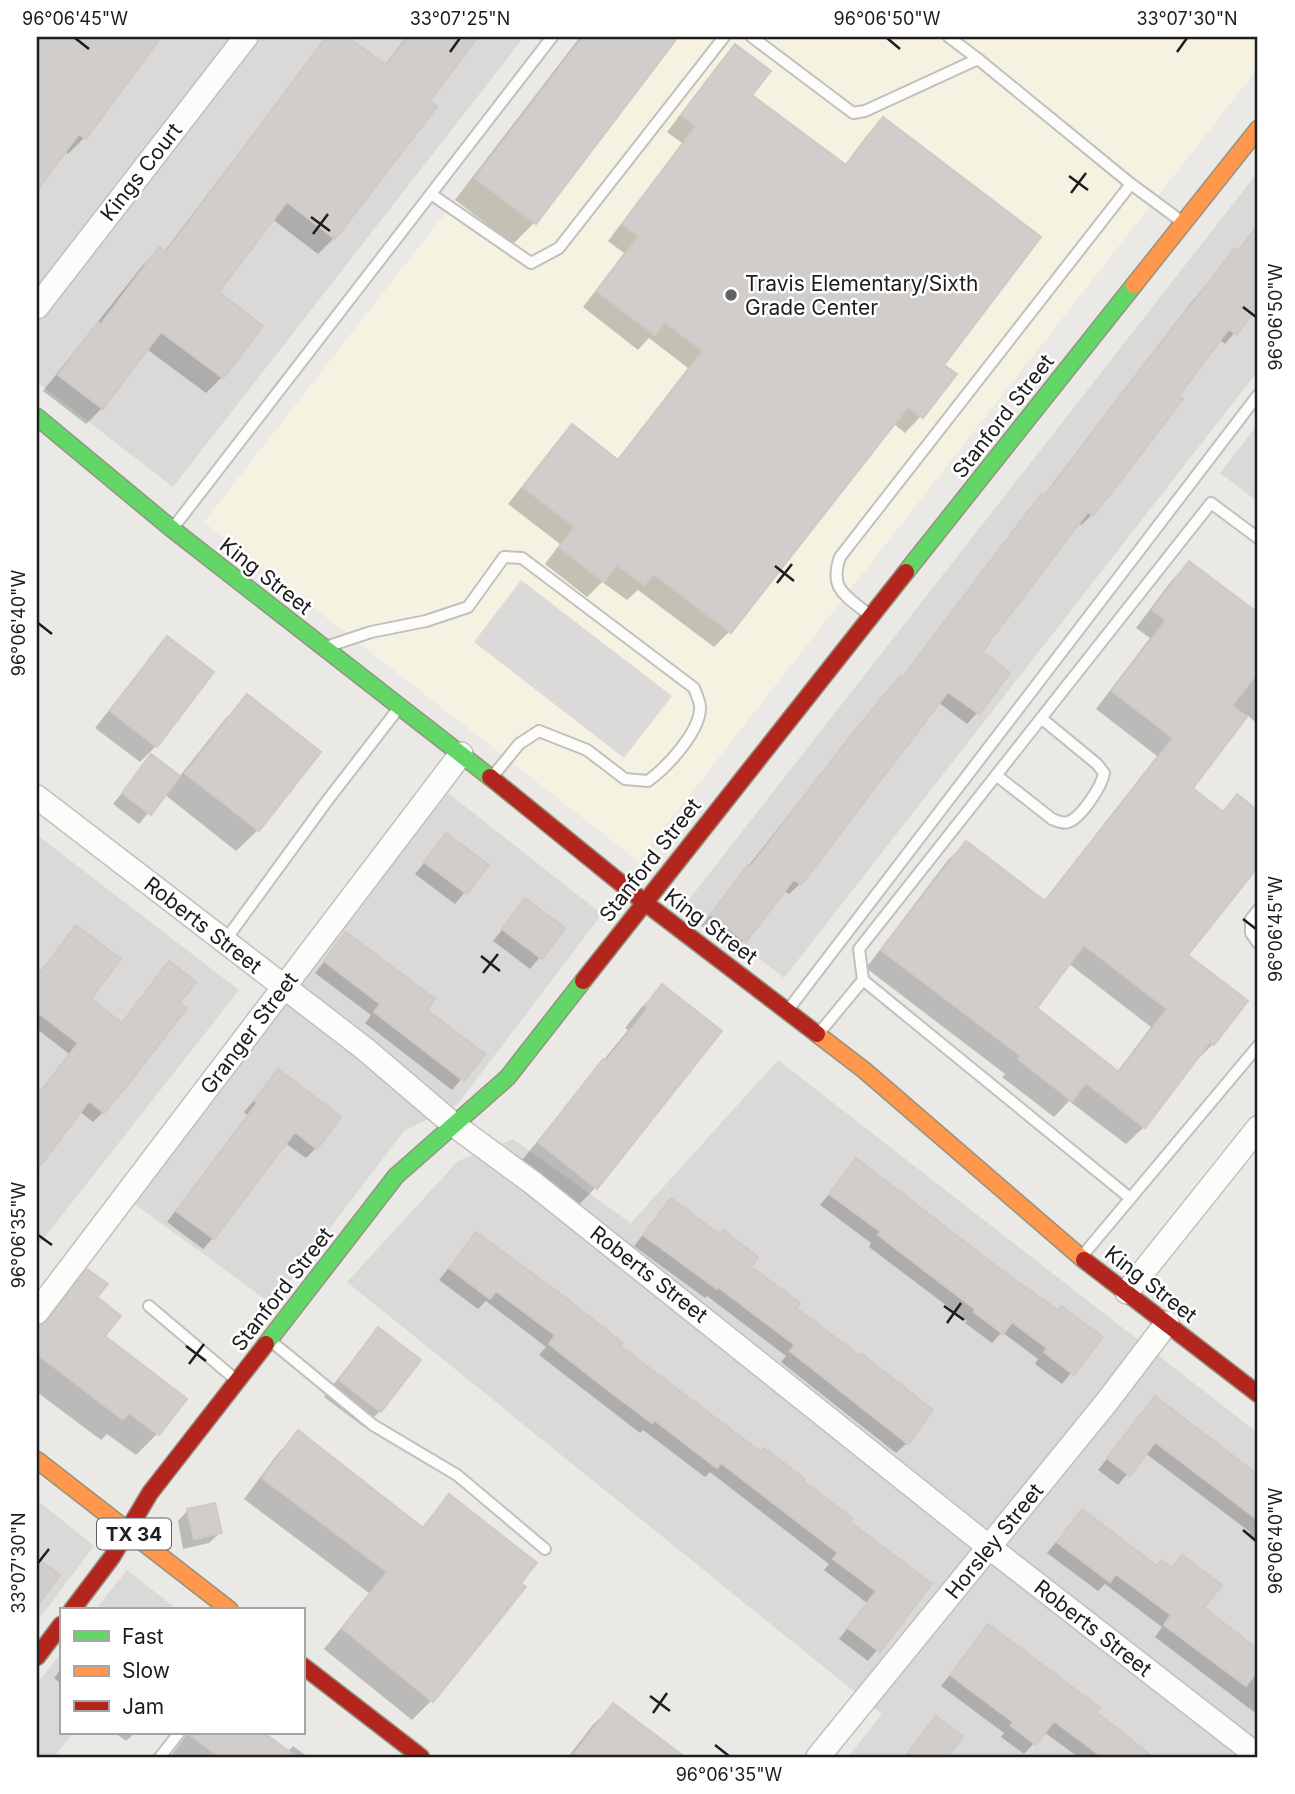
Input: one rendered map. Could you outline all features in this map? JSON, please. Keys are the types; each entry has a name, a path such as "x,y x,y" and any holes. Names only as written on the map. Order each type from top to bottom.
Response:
{"street":[{"name":"Kings Court","path":"37,307 246,37"},
{"name":"Stanford Street","path":"74,1608 112,1557 150,1493 396,1176 508,1077 1258,129"},
{"name":"King Street","path":"37,417 172,529 461,754 644,902 864,1070 1081,1257 1258,1394"},
{"name":"Granger Street","path":"37,1312 461,754"},
{"name":"Roberts Street","path":"37,797 365,1049 454,1125 652,1276 989,1547 1258,1756"},
{"path":"1126,1292 1258,1128"},
{"name":"Horsley Street","path":"818,1757 1106,1403 1167,1323"},
{"name":"TX 34","path":"37,1460 227,1608"},
{"path":"37,1657 60,1626"},
{"path":"304,1667 403,1748 421,1757"}],"lane":[{"path":"172,529 552,37"},
{"path":"430,194 531,263 559,248 724,37"},
{"path":"752,37 853,113 865,111 978,59"},
{"path":"949,37 1183,223"},
{"path":"871,616 837,584 835,572 840,557 1131,184"},
{"path":"788,1010 1258,395"},
{"path":"1130,1198 863,980 859,949 1211,503 1258,538"},
{"path":"324,648 371,632 426,621 468,607 504,557 522,558 694,688 701,708 694,730 662,771 648,781 625,779 587,750 539,731 519,744 491,778"},
{"path":"224,942 400,707"},
{"path":"996,775 1060,823 1069,822 1078,816 1103,782 1104,774 1097,764 1041,718"},
{"path":"1258,910 1251,919 1251,933 1258,943"},
{"path":"818,1034 863,980"},
{"path":"1081,1257 1258,1046"},
{"path":"149,1306 237,1380"},
{"path":"269,1340 373,1425 457,1475 545,1549"},
{"path":"160,1757 178,1734"}],"shaded area":[{"path":"37,37 524,37 173,487 37,382"},
{"name":"Travis Elementary/Sixth Grade Center","path":"583,37 1258,37 1258,68 638,861 204,522"},
{"path":"1258,172 1258,371 784,978 687,902"},
{"path":"1258,424 1258,502 1220,473"},
{"path":"521,580 672,696 624,758 474,642"},
{"path":"448,793 602,914 457,1105 404,1131 272,1304 132,1202"},
{"path":"37,835 239,990 37,1247"},
{"path":"778,1060 1258,1433 1258,1757 848,1757 882,1714 347,1282 458,1161 513,1139 631,1223"},
{"path":"37,1500 94,1546 37,1622"},
{"path":"127,1570 173,1606 172,1608 97,1608"},
{"path":"60,1654 60,1734 72,1734 54,1757 37,1757 37,1684"}],"building":[{"path":"37,37 161,37 86,139 79,134 37,191"},
{"path":"326,37 348,37 386,65 408,37 478,37 430,101 437,107 335,239 287,202 219,292 263,326 223,378 161,332 103,409 58,375 98,322 101,324 159,247 166,252"},
{"path":"583,37 678,37 536,224 475,178"},
{"path":"735,44 771,71 752,95 846,165 883,117 1041,237 944,365 957,374 923,418 908,407 731,633 654,574 644,585 617,565 604,582 559,547 575,527 523,487 572,424 618,460 703,351 665,322 655,335 597,291 639,236 622,224 696,126 681,115"},
{"path":"1258,225 1258,306 1237,335 1229,329 1179,396 1183,399 1143,452 1093,516 1088,512 992,638 983,652 1010,673 979,714 948,692 801,885 794,879 746,942 710,915 851,735 900,676 902,678 1042,493 1045,495 1235,248 1239,251"},
{"path":"1189,561 1258,613 1258,672 1232,706 1247,717 1193,788 1223,812 1237,794 1258,811 1258,867 1188,955 1248,1001 1214,1045 1210,1042 1145,1128 1086,1083 1072,1101 1018,1059 1021,1056 881,950 966,841 1045,901 1173,738 1112,691 1166,620 1152,610","holes":["1084,945 1167,1009 1119,1072 1037,1008"]},
{"path":"167,636 214,672 157,747 110,711"},
{"path":"247,694 321,752 259,831 185,773"},
{"path":"151,754 180,776 151,815 122,793"},
{"path":"446,833 489,865 467,894 424,862"},
{"path":"525,898 565,928 542,959 502,929"},
{"path":"76,925 121,959 91,999 122,1023 169,961 196,982 180,1003 187,1008 104,1113 89,1101 37,1170 37,1096 78,1043 37,1012 37,977"},
{"path":"346,932 435,999 427,1010 485,1054 464,1081 374,1012 380,1004 324,961"},
{"path":"662,984 722,1031 597,1189 538,1142 603,1059 606,1061 648,1008 645,1006"},
{"path":"278,1069 341,1117 317,1149 295,1132 214,1239 176,1211 257,1103 254,1101"},
{"path":"856,1158 1004,1272 1058,1310 1061,1306 1103,1337 1074,1375 1044,1352 1047,1348 1012,1322 1003,1334 878,1235 881,1232 829,1194"},
{"path":"671,1198 720,1235 723,1230 758,1257 751,1267 800,1303 796,1308 860,1356 862,1354 933,1410 908,1444 790,1351 795,1345 643,1235"},
{"path":"476,1232 566,1298 623,1343 620,1346 761,1452 764,1448 805,1479 803,1481 852,1518 850,1522 932,1584 880,1652 848,1628 876,1591 833,1559 838,1553 721,1463 717,1468 654,1420 652,1423 605,1388 549,1344 555,1335 496,1291 490,1299 449,1268"},
{"path":"87,1269 108,1284 97,1297 121,1316 105,1336 187,1399 159,1435 129,1413 123,1420 37,1354 37,1326 48,1320"},
{"path":"378,1327 421,1360 381,1412 339,1380"},
{"path":"1155,1396 1258,1475 1258,1520 1155,1442 1130,1476 1107,1458"},
{"path":"298,1430 423,1528 449,1494 537,1563 521,1583 526,1587 433,1702 342,1628 387,1572 262,1478"},
{"path":"215,1503 222,1533 194,1539 187,1509"},
{"path":"1082,1509 1157,1566 1161,1560 1172,1568 1182,1555 1222,1585 1204,1608 1258,1649 1258,1670 1246,1686 1164,1625 1171,1615 1116,1574 1110,1582 1057,1542"},
{"path":"37,1558 60,1575 37,1606"},
{"path":"988,1624 1100,1708 1096,1712 1153,1757 1102,1757 1054,1721 1036,1745 1011,1726 1013,1722 950,1675"},
{"path":"613,1703 685,1757 572,1757"},
{"path":"936,1716 963,1736 947,1757 905,1757"},
{"path":"188,1734 265,1734 297,1757 220,1757"}],"traffic: fast":[{"path":"906,572 1134,285"},
{"path":"37,417 172,529 490,777"},
{"path":"266,1344 396,1176 508,1077 583,981"}],"traffic: slow":[{"path":"1134,285 1258,129"},
{"path":"817,1034 864,1070 1084,1260"},
{"path":"37,1460 227,1608"}],"traffic: jam":[{"path":"583,981 906,572"},
{"path":"490,777 644,902 817,1034"},
{"path":"1084,1260 1258,1394"},
{"path":"74,1608 112,1557 150,1493 266,1344"},
{"path":"37,1657 60,1626"},
{"path":"304,1667 421,1757"}],"place":[{"name":"Travis Elementary/Sixth Grade Center","path":"731,295"}]}
